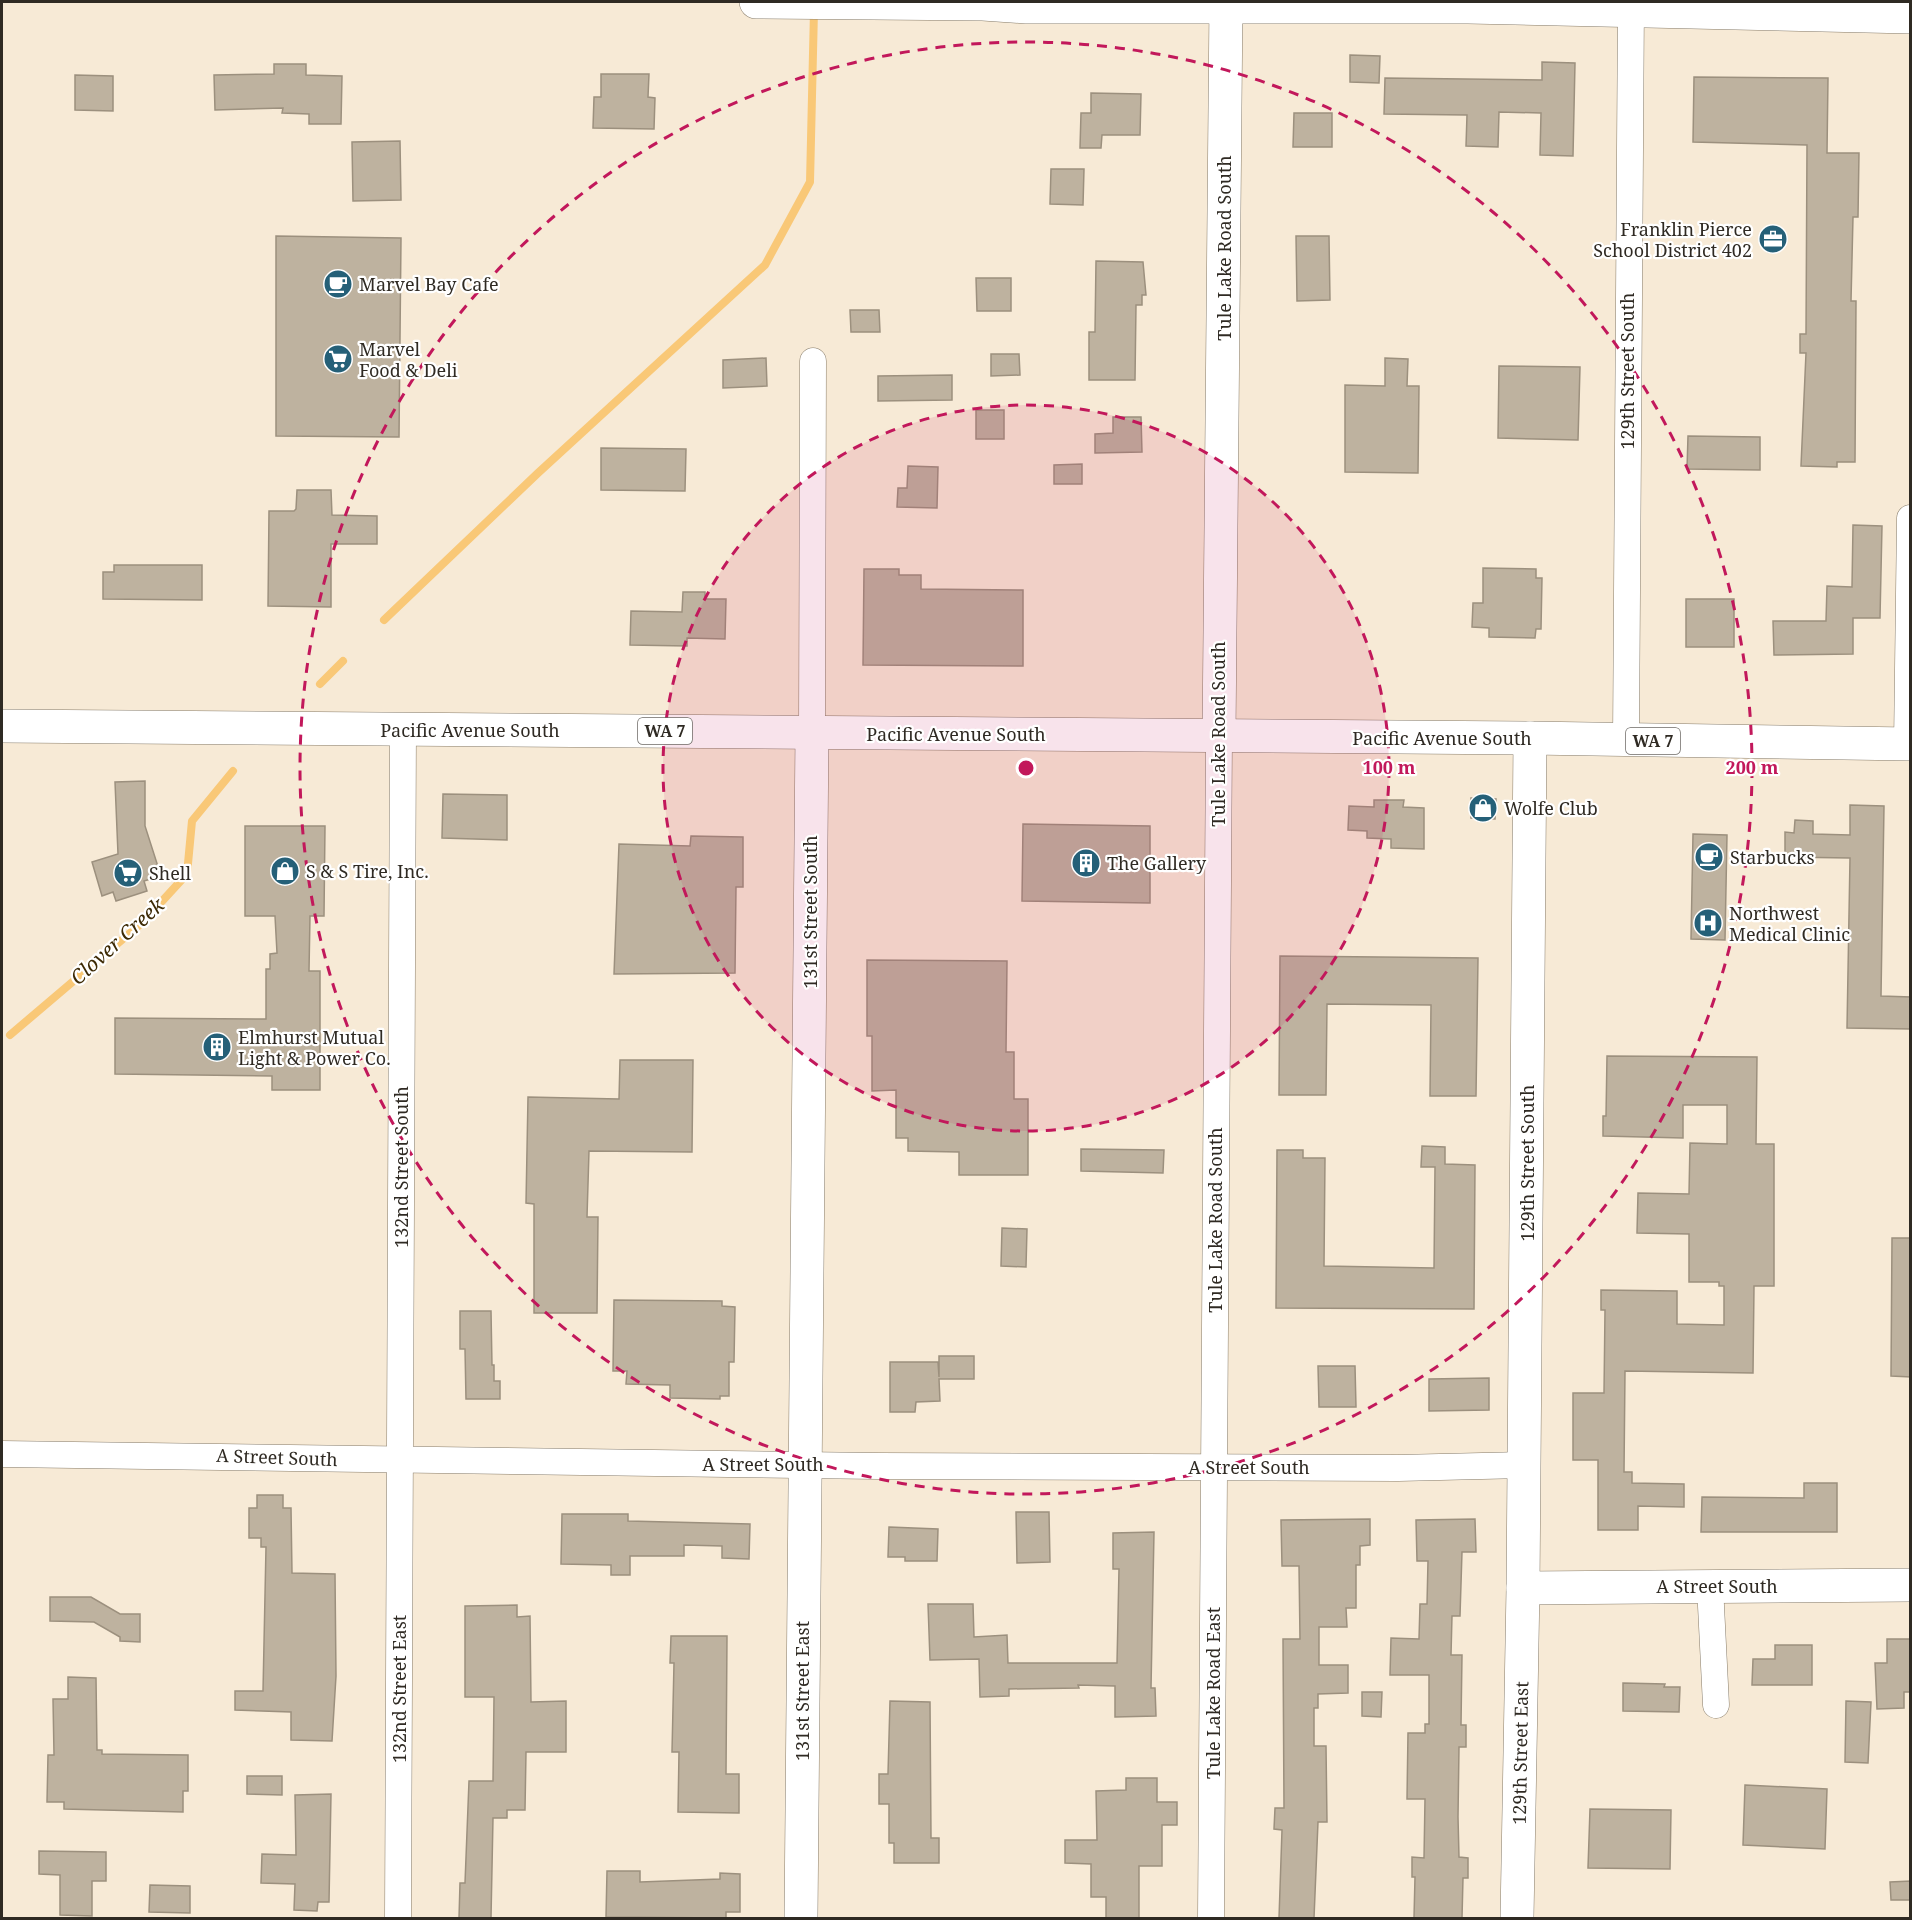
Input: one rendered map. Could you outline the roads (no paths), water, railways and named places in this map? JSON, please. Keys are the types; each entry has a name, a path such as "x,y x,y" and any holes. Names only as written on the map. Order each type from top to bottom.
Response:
{"street":[{"path":"756,2 983,3 1026,7 1226,4 1630,6 1911,17"},
{"name":"Tule Lake Road South","path":"1215,1467 1226,4"},
{"name":"129th Street South","path":"1626,740 1630,6"},
{"name":"131st Street South","path":"803,1463 807,1380 813,361"},
{"path":"1909,744 1911,518"},
{"name":"Pacific Avenue South","path":"2,726 1530,738 1909,744"},
{"name":"132nd Street South","path":"400,1460 403,729"},
{"name":"129th Street South","path":"1523,1588 1530,738"},
{"name":"A Street South","path":"2,1454 1215,1467 1524,1465"},
{"name":"132nd Street East","path":"398,1918 400,1460"},
{"name":"131st Street East","path":"801,1918 803,1463"},
{"name":"Tule Lake Road East","path":"1211,1918 1215,1467"},
{"name":"A Street South","path":"1523,1588 1911,1585"},
{"path":"1710,1586 1716,1705"},
{"name":"129th Street East","path":"1518,1918 1523,1588"}],"waterway":[{"path":"384,620 538,473 765,265 810,182 814,10"},
{"path":"320,684 343,661"},
{"name":"Clover Creek","path":"10,1035 143,922 187,874 192,821 233,771"}],"place":[{"name":"Franklin Pierce School District 402","path":"1773,239"},
{"name":"Marvel Bay Cafe","path":"338,284"},
{"name":"Marvel Food & Deli","path":"338,359"},
{"name":"Wolfe Club","path":"1483,808"},
{"name":"Starbucks","path":"1709,857"},
{"name":"The Gallery","path":"1086,863"},
{"name":"S & S Tire, Inc.","path":"285,871"},
{"name":"Shell","path":"128,873"},
{"name":"Northwest Medical Clinic","path":"1708,923"},
{"name":"Elmhurst Mutual Light & Power Co.","path":"217,1047"}]}
